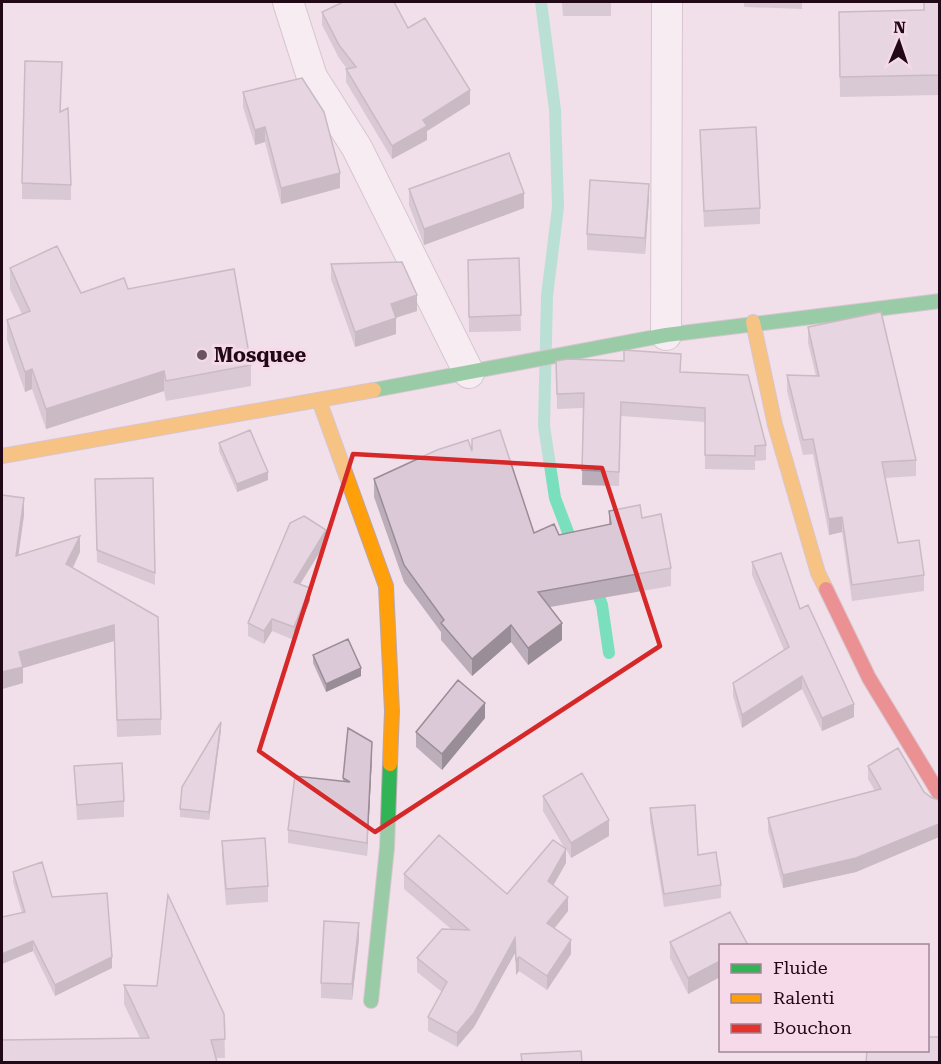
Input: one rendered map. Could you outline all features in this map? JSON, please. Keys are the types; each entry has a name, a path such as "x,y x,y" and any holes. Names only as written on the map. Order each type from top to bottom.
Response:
{"street":[{"path":"288,2 312,78 357,148 469,373"},
{"path":"666,335 667,2"},
{"path":"2,456 597,350 666,335 753,322 939,301"},
{"path":"753,322 775,425 818,573 869,678 939,795"},
{"path":"319,400 386,586 392,711 387,848 371,1001"}],"highlighted area":[{"path":"353,454 602,468 660,646 375,832 259,751"}],"building":[{"path":"343,2 394,2 408,28 425,18 470,90 423,120 427,126 392,146 346,69 356,67 339,45 322,12"},
{"path":"924,2 939,2 939,75 840,77 839,12 924,10"},
{"path":"25,61 62,62 60,112 68,108 71,185 22,183"},
{"path":"302,78 324,112 340,173 281,188 265,127 255,130 243,92"},
{"path":"756,127 760,208 704,211 700,130"},
{"path":"509,153 524,193 424,229 409,189"},
{"path":"590,180 649,184 645,238 587,234"},
{"path":"57,246 81,293 124,278 128,289 234,269 251,365 166,381 164,371 46,409 32,369 25,372 7,320 30,311 10,268"},
{"path":"519,258 521,315 469,317 468,260"},
{"path":"402,262 417,295 391,304 396,318 355,332 331,264"},
{"path":"881,312 916,460 882,462 898,543 919,540 924,575 852,585 842,517 829,519 813,439 803,440 787,375 819,376 808,327"},
{"path":"624,350 681,354 680,372 748,375 766,445 755,446 755,456 705,455 705,408 621,402 619,472 582,470 584,393 557,394 556,361 568,359 624,361"},
{"path":"250,430 268,472 237,484 219,443"},
{"path":"500,430 534,533 554,524 559,535 611,524 609,511 640,505 642,518 661,514 671,568 538,592 562,623 528,648 511,625 472,659 441,623 444,620 404,565 374,479 437,450 468,440 472,451 472,439"},
{"path":"153,478 155,573 97,550 95,479"},
{"path":"2,495 24,498 16,556 80,536 66,564 158,617 161,719 117,720 114,625 19,652 23,667 2,672"},
{"path":"304,516 326,530 294,582 310,588 294,627 272,619 264,631 248,623 290,523"},
{"path":"781,553 800,609 808,605 854,704 822,718 802,676 742,715 733,683 789,647 752,562"},
{"path":"348,639 361,668 326,684 313,655"},
{"path":"458,680 485,703 442,754 416,732"},
{"path":"221,722 209,812 180,809 182,787"},
{"path":"348,728 372,742 367,843 288,830 295,776 350,782 343,778"},
{"path":"898,748 924,792 939,800 939,824 856,858 783,875 768,818 881,789 868,766"},
{"path":"122,763 124,801 77,805 74,766"},
{"path":"582,773 609,820 571,843 543,796"},
{"path":"695,805 698,855 716,852 721,885 664,894 650,808"},
{"path":"439,835 507,894 553,840 566,849 548,881 568,897 547,923 571,940 547,976 519,957 516,960 515,938 474,1013 457,1033 428,1017 447,982 417,958 442,929 469,930 404,874"},
{"path":"265,838 268,886 226,889 222,841"},
{"path":"42,862 52,897 107,893 112,957 55,985 33,941 2,954 2,917 25,912 13,872"},
{"path":"168,895 224,1014 225,1039 211,1040 217,1062 2,1062 2,1040 149,1038 124,985 157,986"},
{"path":"730,912 747,944 719,944 719,962 688,978 670,942"},
{"path":"324,921 359,923 352,984 321,983"},
{"path":"929,1037 939,1037 939,1062 866,1062 867,1052 929,1052"},
{"path":"581,1051 582,1062 522,1062 521,1054"}],"waterway":[{"path":"541,2 555,110 558,207 547,296 544,426 555,498 574,548"},
{"path":"594,584 602,605 609,653"}],"traffic: fast":[{"path":"374,390 666,335 940,301"},
{"path":"371,1001 387,848 390,764"}],"traffic: slow":[{"path":"753,322 775,425 818,573 826,589"},
{"path":"2,456 374,390"},
{"path":"319,400 386,586 392,711 390,764"}],"traffic: jam":[{"path":"826,589 869,678 940,795"}],"place":[{"name":"Mosquee","path":"202,355"}]}
